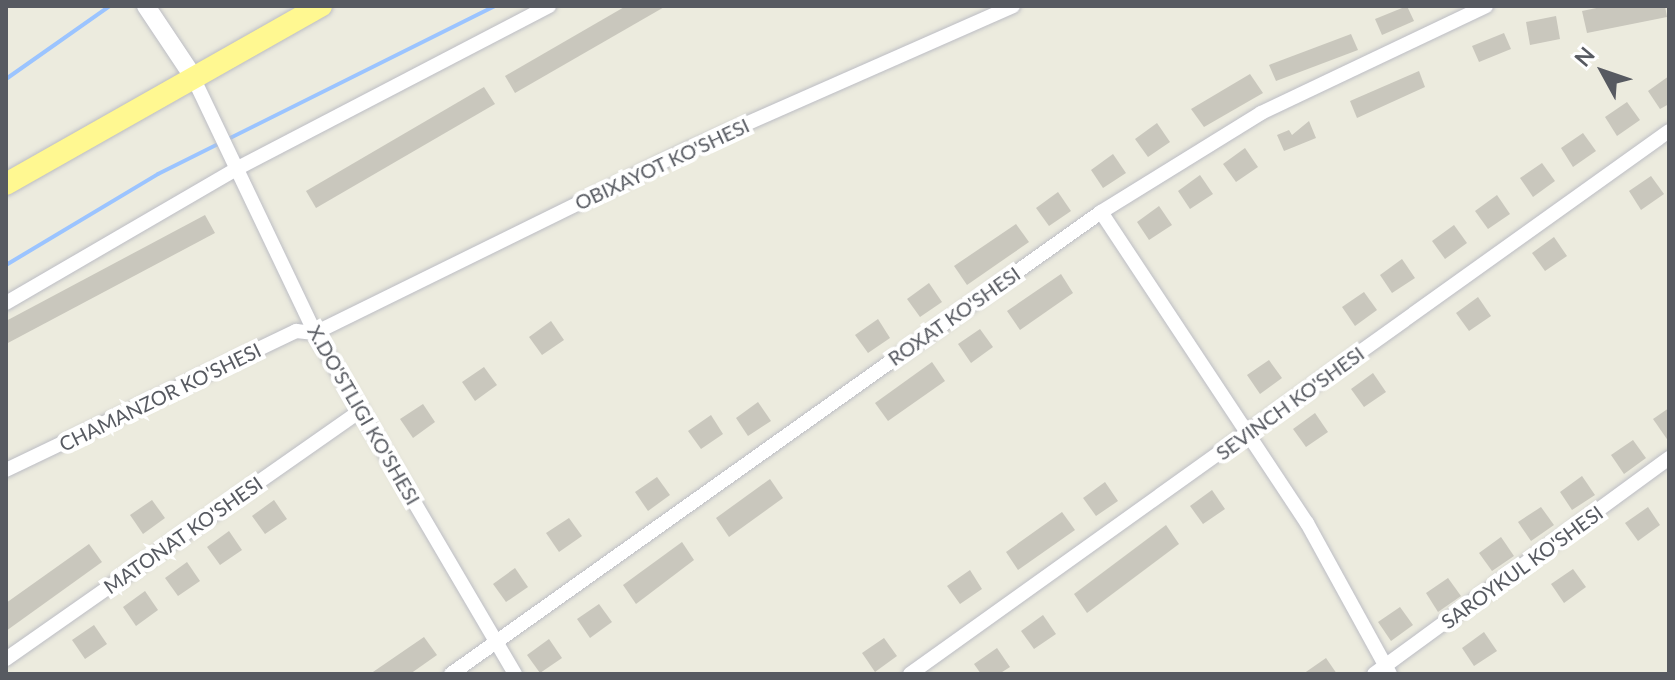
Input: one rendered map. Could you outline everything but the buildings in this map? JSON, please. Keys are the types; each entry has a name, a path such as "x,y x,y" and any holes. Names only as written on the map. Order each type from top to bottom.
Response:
{"highway":[{"path":"6,184 192,75 321,6"}],"street":[{"path":"146,6 192,75"},
{"path":"6,303 236,169 549,6"},
{"name":"OBIXAYOT KO'SHESI","path":"315,333 689,149 1013,6"},
{"name":"ROXAT KO'SHESI","path":"451,674 1101,212 1261,113 1486,6"},
{"name":"X.DO'STLIGI KO'SHESI","path":"192,75 230,147 236,169 315,333 494,643 515,674"},
{"name":"SEVINCH KO'SHESI","path":"910,674 1669,131"},
{"path":"1101,212 1307,523 1383,671"},
{"name":"CHAMANZOR KO'SHESI","path":"6,470 296,331 315,333"},
{"name":"MATONAT KO'SHESI","path":"6,659 361,410"},
{"name":"SAROYKUL KO'SHESI","path":"1383,671 1669,458"}],"waterway":[{"path":"6,79 110,6"},
{"path":"6,265 158,174 495,6"}]}
